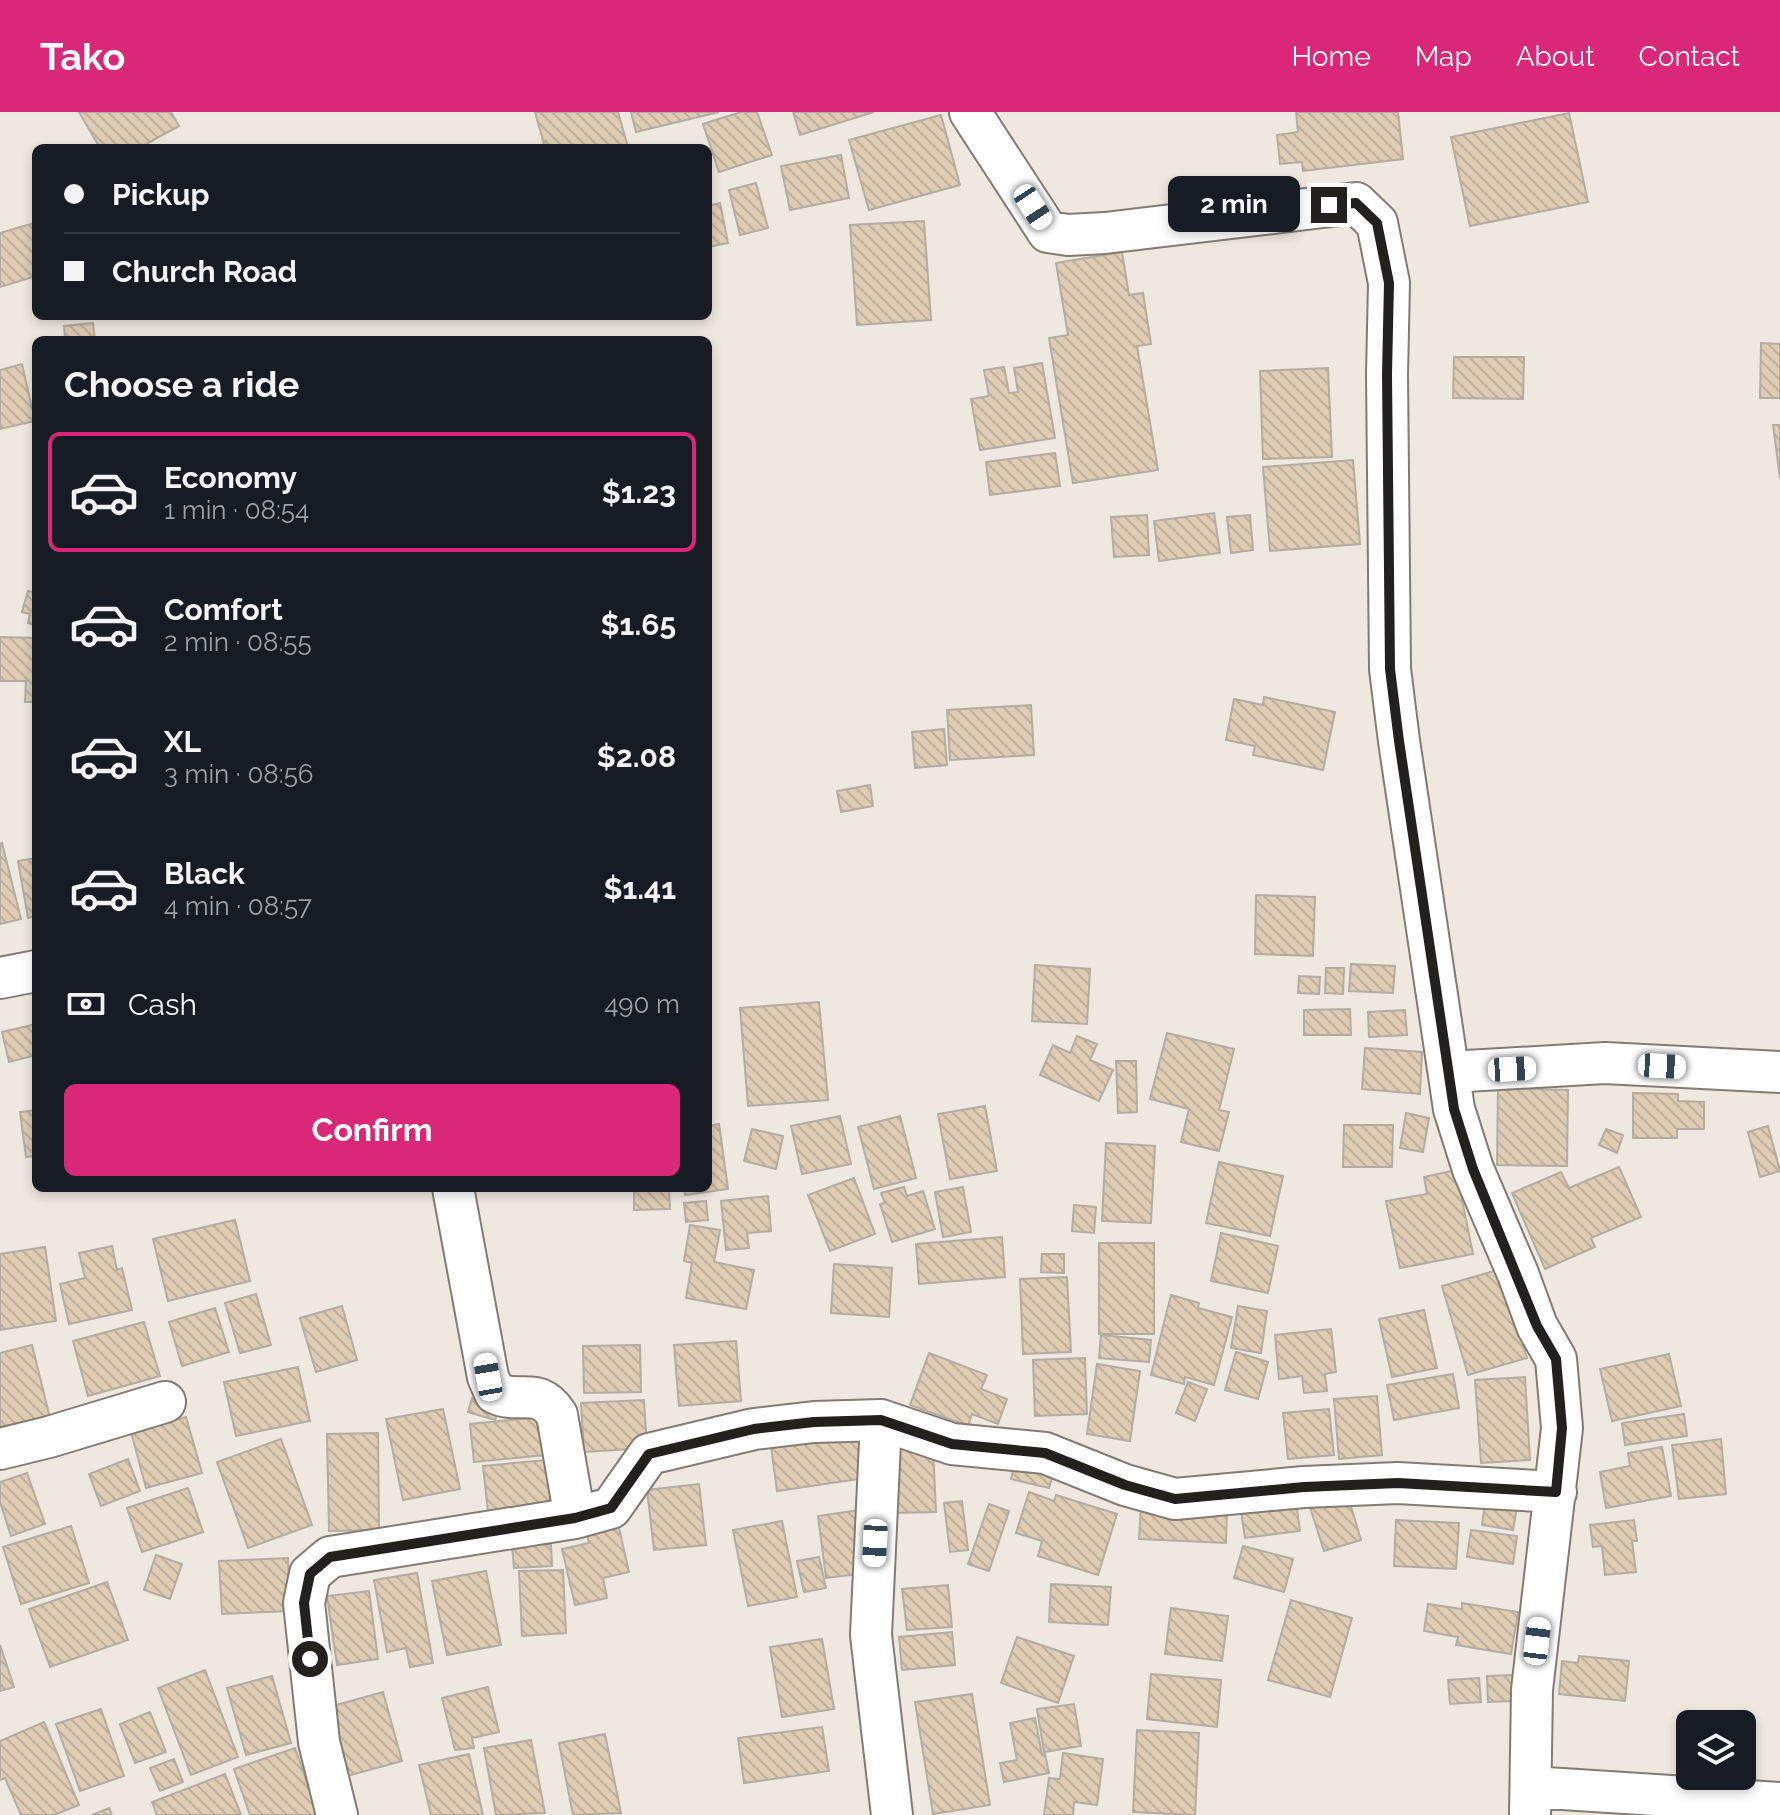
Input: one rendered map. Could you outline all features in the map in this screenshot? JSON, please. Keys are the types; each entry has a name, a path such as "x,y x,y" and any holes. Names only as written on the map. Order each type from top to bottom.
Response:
{"street":[{"path":"970,112 1048,232 1068,235 1105,233 1356,203 1377,223 1389,283 1390,669 1454,1109 1473,1169 1537,1326 1556,1359 1562,1428 1532,1690 1531,1801 1780,1803"},
{"path":"0,978 32,972"},
{"path":"1449,1072 1605,1063 1780,1072"},
{"path":"454,1192 488,1377 495,1393 505,1398 536,1397 548,1401 557,1415 575,1518"},
{"path":"0,1449 165,1402"},
{"path":"337,1815 319,1742 304,1603 310,1574 330,1557 575,1518 611,1508 649,1454 754,1429 814,1422 881,1420 952,1444 1045,1453 1125,1485 1175,1499 1304,1487 1398,1483 1556,1492"},
{"path":"881,1420 871,1635 892,1815"}],"building":[{"path":"79,112 171,112 179,126 146,144 98,144"},
{"path":"535,112 618,112 627,144 544,144"},
{"path":"631,112 719,112 636,132"},
{"path":"741,112 757,112 772,155 719,172 703,124"},
{"path":"793,112 874,112 800,135"},
{"path":"1296,112 1398,112 1403,159 1303,171 1302,162 1280,164 1277,135 1298,132"},
{"path":"1569,113 1588,202 1470,226 1451,137"},
{"path":"941,115 960,185 869,210 849,140"},
{"path":"841,155 849,198 790,210 781,166"},
{"path":"756,183 768,228 740,235 729,190"},
{"path":"720,203 728,243 712,246 712,205"},
{"path":"924,221 931,320 857,325 850,225"},
{"path":"32,224 32,277 0,287 0,233"},
{"path":"1122,252 1129,295 1143,293 1151,344 1137,346 1158,470 1073,483 1049,338 1068,335 1056,263"},
{"path":"93,323 95,336 65,336 64,326"},
{"path":"1761,343 1780,344 1780,398 1760,398"},
{"path":"1454,357 1524,357 1523,399 1453,398"},
{"path":"1042,363 1055,438 980,450 971,399 989,396 984,370 1004,367 1009,393 1018,392 1014,368"},
{"path":"22,364 32,422 0,429 0,370"},
{"path":"1328,368 1332,457 1263,459 1260,371"},
{"path":"1773,425 1780,425 1780,478"},
{"path":"1055,453 1060,486 990,495 986,462"},
{"path":"1353,460 1360,544 1270,551 1263,467"},
{"path":"1214,513 1220,553 1159,561 1154,521"},
{"path":"1147,515 1149,555 1114,557 1111,517"},
{"path":"1250,515 1253,550 1231,553 1227,517"},
{"path":"28,591 32,592 32,624 28,623 30,614 22,612"},
{"path":"0,637 32,638 32,702 25,702 26,681 0,681"},
{"path":"1264,697 1335,712 1323,770 1253,755 1255,746 1226,740 1234,699 1263,705"},
{"path":"1031,705 1034,755 950,760 947,710"},
{"path":"944,729 947,765 915,768 912,732"},
{"path":"870,785 873,806 841,812 837,791"},
{"path":"0,844 21,919 0,924"},
{"path":"32,859 32,917 28,918 18,861"},
{"path":"1256,895 1315,897 1313,956 1255,954"},
{"path":"1351,964 1395,966 1393,993 1349,991"},
{"path":"1035,965 1090,969 1087,1024 1032,1021"},
{"path":"1326,968 1344,968 1343,994 1325,993"},
{"path":"1299,976 1320,977 1319,994 1298,993"},
{"path":"819,1002 828,1100 748,1106 740,1008"},
{"path":"1350,1009 1351,1035 1304,1035 1304,1010"},
{"path":"1405,1010 1407,1035 1369,1037 1368,1012"},
{"path":"32,1025 32,1056 9,1062 2,1032"},
{"path":"1167,1033 1234,1049 1219,1110 1229,1112 1219,1151 1181,1142 1189,1109 1150,1099"},
{"path":"1077,1036 1097,1044 1090,1060 1113,1070 1099,1101 1040,1075 1053,1045 1070,1053"},
{"path":"1365,1048 1422,1052 1420,1094 1362,1089"},
{"path":"1116,1061 1136,1061 1137,1112 1118,1113"},
{"path":"1498,1088 1568,1090 1567,1166 1497,1165"},
{"path":"1633,1093 1678,1094 1678,1101 1704,1102 1704,1129 1677,1129 1677,1138 1633,1138"},
{"path":"985,1106 997,1171 950,1179 938,1114"},
{"path":"32,1110 32,1156 26,1157 20,1112"},
{"path":"1406,1113 1429,1118 1423,1152 1400,1148"},
{"path":"840,1116 851,1164 802,1174 791,1126"},
{"path":"900,1116 916,1178 874,1189 858,1127"},
{"path":"719,1124 728,1189 712,1191 712,1125"},
{"path":"1344,1125 1393,1125 1392,1167 1343,1167"},
{"path":"1768,1126 1780,1171 1760,1177 1748,1132"},
{"path":"752,1129 783,1136 776,1169 744,1161"},
{"path":"1606,1129 1623,1135 1617,1153 1599,1145"},
{"path":"1106,1143 1155,1146 1151,1223 1102,1221"},
{"path":"1219,1162 1283,1176 1270,1236 1206,1223"},
{"path":"1619,1167 1641,1217 1591,1238 1595,1247 1545,1269 1512,1193 1561,1172 1569,1188"},
{"path":"1456,1170 1473,1254 1400,1268 1386,1201 1427,1194 1424,1177"},
{"path":"854,1178 875,1234 830,1251 808,1195"},
{"path":"904,1187 907,1196 923,1191 935,1229 892,1242 880,1204 885,1203 881,1193"},
{"path":"963,1187 971,1232 943,1237 935,1192"},
{"path":"634,1192 669,1192 670,1209 634,1210"},
{"path":"768,1196 771,1231 747,1233 749,1248 726,1250 721,1201"},
{"path":"706,1201 708,1220 686,1222 684,1203"},
{"path":"1074,1205 1096,1207 1094,1233 1072,1231"},
{"path":"235,1220 250,1281 168,1301 153,1239"},
{"path":"690,1225 720,1230 714,1262 754,1270 746,1309 686,1298 692,1263 684,1261"},
{"path":"1221,1233 1278,1246 1268,1293 1211,1281"},
{"path":"1002,1237 1005,1277 919,1284 916,1244"},
{"path":"1099,1243 1154,1243 1154,1334 1099,1334"},
{"path":"112,1246 117,1270 122,1268 132,1310 69,1324 60,1284 85,1278 79,1253"},
{"path":"45,1247 56,1321 0,1330 0,1254"},
{"path":"1042,1254 1064,1254 1064,1273 1041,1272"},
{"path":"834,1264 892,1268 889,1317 831,1313"},
{"path":"1501,1269 1527,1358 1468,1375 1442,1286"},
{"path":"1067,1277 1071,1352 1023,1354 1020,1279"},
{"path":"256,1294 271,1345 240,1353 225,1303"},
{"path":"1171,1295 1199,1303 1198,1308 1232,1317 1214,1385 1185,1377 1184,1384 1151,1375"},
{"path":"342,1306 357,1360 316,1372 300,1318"},
{"path":"1238,1306 1267,1311 1261,1353 1231,1348"},
{"path":"215,1308 229,1352 182,1366 169,1322"},
{"path":"1424,1310 1437,1368 1392,1377 1379,1319"},
{"path":"144,1322 160,1376 88,1396 73,1341"},
{"path":"1331,1329 1336,1372 1325,1374 1327,1391 1304,1393 1302,1376 1279,1379 1275,1335"},
{"path":"1101,1335 1151,1340 1149,1362 1099,1358"},
{"path":"736,1341 741,1401 679,1406 674,1345"},
{"path":"32,1345 50,1418 0,1429 0,1353"},
{"path":"640,1345 641,1392 584,1393 583,1346"},
{"path":"1236,1352 1268,1362 1258,1399 1225,1390"},
{"path":"929,1353 987,1375 981,1389 1007,1399 998,1424 972,1414 968,1426 910,1405"},
{"path":"1669,1354 1681,1406 1612,1421 1600,1369"},
{"path":"1085,1358 1087,1414 1035,1416 1033,1360"},
{"path":"1097,1364 1140,1371 1130,1441 1087,1434"},
{"path":"298,1367 310,1421 236,1436 224,1382"},
{"path":"1453,1374 1459,1408 1394,1420 1387,1385"},
{"path":"1525,1377 1530,1460 1481,1463 1475,1380"},
{"path":"1188,1382 1207,1389 1195,1421 1176,1413"},
{"path":"1377,1396 1382,1455 1339,1459 1334,1399"},
{"path":"472,1398 499,1407 495,1420 468,1412"},
{"path":"644,1400 647,1448 584,1452 581,1403"},
{"path":"443,1409 460,1489 403,1500 386,1419"},
{"path":"1329,1409 1334,1455 1288,1459 1283,1413"},
{"path":"1684,1414 1687,1436 1625,1445 1622,1423"},
{"path":"186,1417 202,1473 146,1488 131,1432"},
{"path":"541,1417 545,1455 474,1462 470,1424"},
{"path":"858,1427 866,1478 777,1491 770,1439"},
{"path":"378,1433 379,1530 329,1531 327,1434"},
{"path":"281,1439 312,1525 248,1548 217,1462"},
{"path":"1721,1439 1726,1494 1679,1499 1672,1445"},
{"path":"933,1447 936,1512 894,1513 891,1449"},
{"path":"1662,1447 1671,1496 1606,1508 1600,1472 1630,1466 1628,1453"},
{"path":"128,1459 140,1491 101,1506 89,1474"},
{"path":"1016,1459 1055,1468 1049,1488 1011,1479"},
{"path":"546,1460 551,1506 488,1512 483,1466"},
{"path":"27,1473 45,1524 11,1536 0,1502 0,1482"},
{"path":"699,1484 706,1545 654,1550 647,1490"},
{"path":"188,1488 203,1532 142,1552 127,1508"},
{"path":"1346,1490 1361,1540 1324,1551 1308,1501"},
{"path":"1029,1492 1054,1501 1056,1495 1117,1514 1098,1575 1038,1556 1042,1541 1016,1533"},
{"path":"1295,1495 1300,1531 1245,1538 1240,1504"},
{"path":"962,1501 968,1550 950,1552 944,1503"},
{"path":"1485,1503 1517,1507 1513,1530 1482,1525"},
{"path":"989,1504 1009,1511 989,1571 968,1564"},
{"path":"1141,1506 1227,1510 1226,1543 1139,1539"},
{"path":"860,1510 869,1573 826,1578 818,1516"},
{"path":"617,1519 629,1572 603,1578 607,1598 575,1605 562,1549 589,1543 585,1526"},
{"path":"1396,1520 1459,1523 1456,1569 1394,1566"},
{"path":"1634,1520 1637,1541 1632,1541 1636,1572 1605,1575 1602,1546 1593,1547 1590,1525"},
{"path":"782,1521 797,1597 748,1606 733,1530"},
{"path":"71,1526 89,1583 21,1604 3,1547"},
{"path":"1471,1530 1517,1536 1513,1564 1467,1557"},
{"path":"551,1544 552,1566 514,1568 512,1546"},
{"path":"1243,1546 1293,1559 1284,1592 1234,1578"},
{"path":"156,1555 182,1564 170,1599 144,1590"},
{"path":"819,1557 826,1588 804,1592 797,1561"},
{"path":"288,1558 290,1611 222,1614 219,1561"},
{"path":"563,1570 566,1633 522,1636 519,1571"},
{"path":"486,1571 501,1645 447,1655 432,1581"},
{"path":"417,1573 433,1663 410,1667 406,1648 387,1652 374,1580"},
{"path":"107,1582 128,1640 50,1667 29,1609"},
{"path":"1051,1584 1111,1587 1108,1625 1049,1622"},
{"path":"948,1585 952,1627 907,1630 902,1589"},
{"path":"369,1591 378,1659 337,1665 327,1596"},
{"path":"1291,1600 1352,1618 1330,1697 1268,1680"},
{"path":"1462,1603 1518,1612 1511,1654 1456,1645 1458,1637 1424,1631 1428,1604 1462,1609"},
{"path":"1171,1608 1228,1616 1222,1661 1165,1654"},
{"path":"952,1632 955,1665 902,1670 899,1637"},
{"path":"1017,1637 1074,1656 1058,1703 1001,1683"},
{"path":"822,1639 834,1709 782,1717 770,1647"},
{"path":"0,1645 14,1687 0,1691"},
{"path":"1579,1656 1629,1661 1625,1701 1559,1694 1562,1661 1578,1663"},
{"path":"205,1670 238,1757 191,1775 158,1688"},
{"path":"1151,1674 1221,1680 1217,1727 1147,1719"},
{"path":"1513,1675 1515,1701 1488,1702 1487,1676"},
{"path":"272,1676 291,1743 246,1755 227,1688"},
{"path":"1479,1678 1481,1702 1450,1704 1448,1680"},
{"path":"488,1687 499,1732 472,1738 474,1748 455,1750 442,1698"},
{"path":"383,1692 402,1761 347,1776 329,1707"},
{"path":"972,1694 990,1805 933,1814 915,1702"},
{"path":"1074,1704 1081,1746 1044,1752 1037,1709"},
{"path":"101,1709 124,1776 80,1791 56,1724"},
{"path":"150,1712 166,1752 135,1763 120,1724"},
{"path":"1035,1718 1049,1773 1004,1782 1000,1763 1017,1760 1010,1723"},
{"path":"44,1722 79,1805 54,1815 21,1815 5,1778 0,1780 0,1741"},
{"path":"822,1727 829,1771 744,1783 738,1738"},
{"path":"1137,1730 1199,1733 1195,1815 1133,1812"},
{"path":"605,1734 621,1813 573,1815 559,1743"},
{"path":"531,1740 545,1813 496,1815 484,1748"},
{"path":"295,1748 318,1815 250,1815 234,1769"},
{"path":"1063,1753 1103,1759 1097,1805 1074,1802 1073,1815 1044,1815 1049,1778 1060,1779"},
{"path":"469,1754 483,1815 431,1815 419,1765"},
{"path":"174,1759 183,1782 160,1791 150,1768"},
{"path":"225,1774 241,1815 157,1815 152,1802"},
{"path":"109,1808 112,1815 92,1815"}],"route":[{"path":"310,1659 304,1603 310,1574 330,1557 575,1518 611,1508 649,1454 754,1429 814,1422 881,1420 952,1444 1045,1453 1125,1485 1175,1499 1304,1487 1398,1483 1556,1492 1562,1428 1556,1359 1537,1326 1473,1169 1454,1109 1399,741 1390,669 1389,283 1377,223 1356,203 1329,205"}]}
